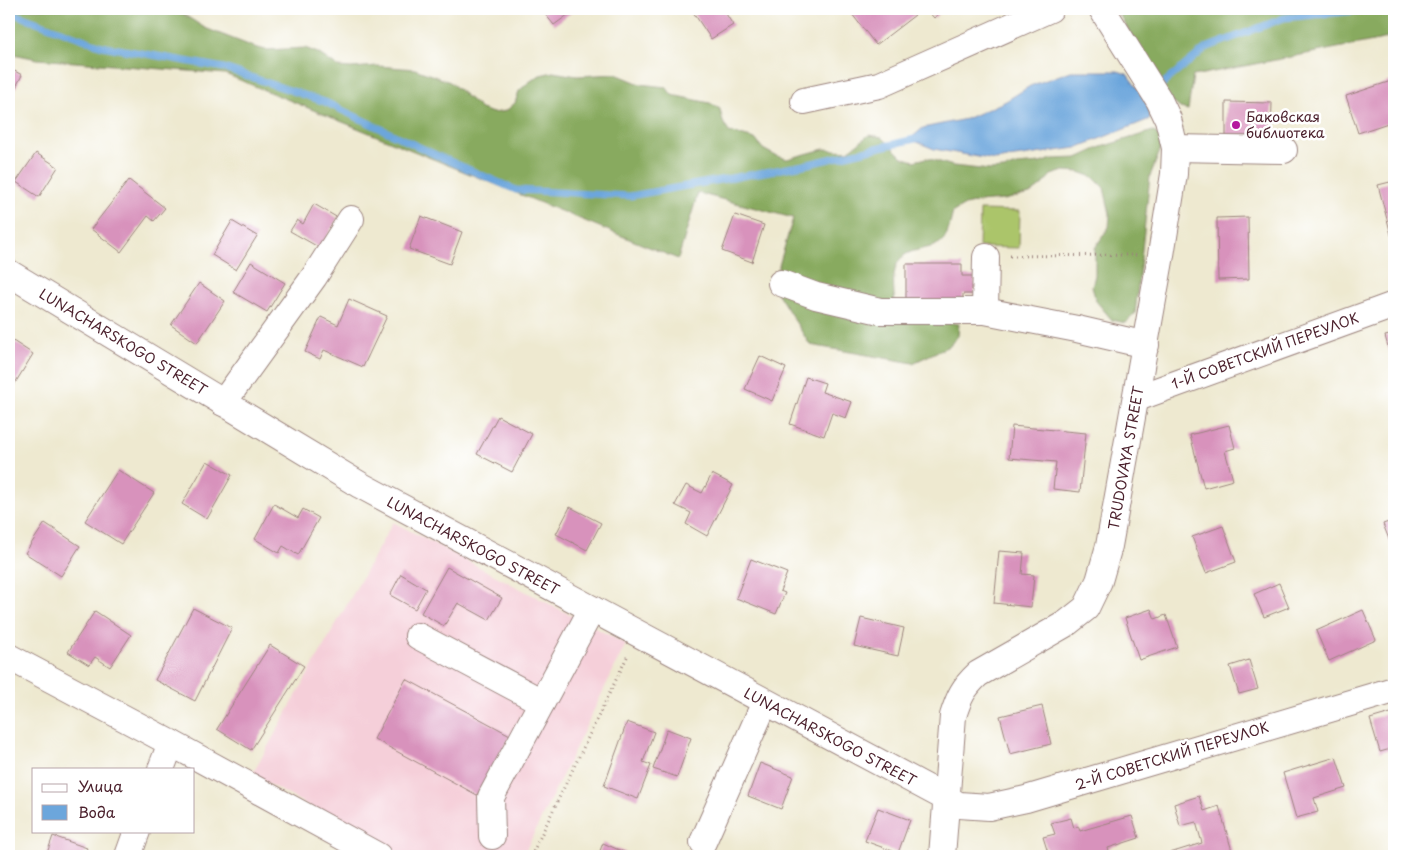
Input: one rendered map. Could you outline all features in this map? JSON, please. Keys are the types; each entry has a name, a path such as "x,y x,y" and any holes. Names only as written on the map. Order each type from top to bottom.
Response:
{"street":[{"path":"804,101 878,85 1050,9"},
{"name":"TRUDOVAYA STREET","path":"942,856 954,716 958,700 966,686 978,674 1067,623 1086,608 1099,581 1109,546 1146,345 1174,174 1176,148 1168,119 1159,100 1102,9"},
{"path":"1176,148 1284,150"},
{"path":"223,403 314,277 351,219"},
{"path":"986,257 986,312"},
{"name":"LUNACHARSKOGO STREET","path":"9,273 360,485 948,800"},
{"path":"781,283 816,296 880,312 986,312 1077,329 1146,345"},
{"name":"1-Й СОВЕТСКИЙ ПЕРЕУЛОК","path":"1136,398 1394,305"},
{"path":"492,836 491,796 592,609"},
{"path":"418,636 542,702"},
{"path":"9,657 378,856"},
{"name":"2-Й СОВЕТСКИЙ ПЕРЕУЛОК","path":"948,800 958,805 989,807 1026,799 1394,690"},
{"path":"703,842 765,702"},
{"path":"162,768 171,743"},
{"path":"128,856 138,832"}],"path":[{"path":"986,257 1161,255"},
{"path":"531,856 638,634"}],"shaded area":[{"path":"393,522 626,644 523,856 401,856 252,775"}],"green space":[{"path":"9,9 155,9 183,14 205,28 266,50 305,48 318,53 338,67 378,66 415,69 450,82 481,109 493,113 506,111 515,103 519,91 540,75 553,72 577,76 616,74 640,84 666,87 672,95 710,103 720,109 723,122 729,132 755,139 763,149 787,159 824,149 848,151 869,135 882,137 902,157 914,161 927,158 953,166 990,170 1004,169 1052,159 1077,158 1101,147 1153,131 1162,138 1160,151 1150,176 1135,314 1125,323 1112,320 1096,301 1092,287 1095,275 1095,248 1109,227 1110,214 1104,188 1093,177 1079,172 1064,171 1051,175 1030,194 1004,200 965,205 953,212 949,229 945,238 940,243 908,253 902,257 894,274 896,315 959,324 958,336 949,346 913,363 810,345 773,286 793,218 698,193 678,259 225,74 37,59 9,53"},
{"path":"1116,9 1394,9 1394,37 1193,76 1188,110 1180,108 1167,97"},
{"path":"980,210 1020,211 1019,248 979,247"}],"water":[{"path":"1071,71 1118,71 1127,74 1145,101 1150,119 1076,148 995,160 934,149 910,139 923,128 966,119 1006,101 1030,86"}],"building":[{"path":"541,9 576,9 554,25"},
{"path":"691,9 723,9 733,25 711,39"},
{"path":"848,9 911,9 915,15 876,45"},
{"path":"926,9 945,9 934,18"},
{"path":"9,68 22,75 10,99 9,98"},
{"path":"1394,80 1394,121 1358,133 1346,96"},
{"path":"1226,102 1272,103 1271,136 1226,136"},
{"path":"36,153 58,167 39,197 16,182"},
{"path":"129,180 165,208 154,221 148,216 121,252 91,229"},
{"path":"1394,181 1394,246 1378,185"},
{"path":"314,204 338,218 320,248 290,231 297,220 303,224"},
{"path":"735,215 764,225 752,262 722,251"},
{"path":"421,216 462,232 450,264 409,249"},
{"path":"1248,217 1249,279 1218,280 1217,218"},
{"path":"232,221 257,236 236,270 212,255"},
{"path":"251,262 285,283 267,312 233,292"},
{"path":"906,264 962,264 962,276 975,276 975,294 963,294 963,308 906,308"},
{"path":"199,283 225,301 197,343 171,325"},
{"path":"349,299 387,316 363,367 324,350 320,359 305,352 321,317 338,325"},
{"path":"1394,334 1394,368 1385,336"},
{"path":"13,341 33,354 9,393 9,347"},
{"path":"760,356 786,368 772,401 745,389"},
{"path":"806,377 825,383 822,392 852,402 846,418 832,413 824,436 790,424"},
{"path":"498,416 532,434 512,472 477,454"},
{"path":"1229,425 1235,448 1225,451 1233,480 1204,488 1190,435"},
{"path":"1012,426 1086,433 1080,492 1053,489 1056,462 1009,458"},
{"path":"207,461 232,475 207,519 182,504"},
{"path":"118,470 154,493 121,544 85,521"},
{"path":"712,474 733,485 707,536 686,524 691,513 675,505 686,485 702,493"},
{"path":"274,504 298,518 303,509 319,518 298,555 283,546 279,553 255,539"},
{"path":"570,507 601,523 587,550 556,534"},
{"path":"1394,520 1394,552 1383,524"},
{"path":"45,523 80,546 61,576 25,553"},
{"path":"1223,526 1236,562 1206,573 1192,537"},
{"path":"999,551 1024,553 1022,574 1034,575 1031,607 994,603"},
{"path":"751,559 787,573 780,591 785,593 776,614 736,598"},
{"path":"447,567 502,598 489,620 458,603 444,626 421,613"},
{"path":"401,574 426,589 415,609 390,595"},
{"path":"1279,583 1289,607 1264,617 1254,594"},
{"path":"193,608 232,628 195,701 155,680"},
{"path":"1151,609 1155,619 1166,615 1177,647 1139,660 1125,618"},
{"path":"1363,610 1376,640 1329,661 1316,631"},
{"path":"95,611 131,635 110,667 95,657 89,665 68,652"},
{"path":"861,618 904,628 898,656 854,646"},
{"path":"270,645 304,666 251,750 217,729"},
{"path":"1249,660 1258,689 1239,694 1230,666"},
{"path":"406,679 510,735 477,795 374,739"},
{"path":"1042,706 1051,744 1010,754 1000,716"},
{"path":"1394,712 1394,748 1380,752 1370,719"},
{"path":"627,722 654,732 643,762 651,765 638,799 604,786"},
{"path":"667,729 691,738 677,777 653,769"},
{"path":"1336,757 1346,788 1314,798 1318,812 1296,818 1283,773"},
{"path":"760,763 793,776 781,809 748,796"},
{"path":"1199,796 1204,811 1219,806 1232,851 1213,856 1171,856 1170,853 1202,843 1196,822 1180,826 1174,804"},
{"path":"878,808 910,820 898,853 865,841"},
{"path":"1132,816 1139,838 1108,848 1110,856 1068,856 1067,853 1049,856 1043,837 1055,834 1051,823 1071,818 1074,828 1078,826 1080,831"},
{"path":"53,836 87,848 84,856 46,856"},
{"path":"603,843 626,853 625,856 598,856"}],"waterway":[{"path":"1160,86 1206,48 1284,18 1375,9"},
{"path":"9,12 102,46 224,68 325,102 438,156 516,190 630,196 804,165 919,138"}],"place":[{"name":"Баковская библиотека","path":"1236,125"}]}
